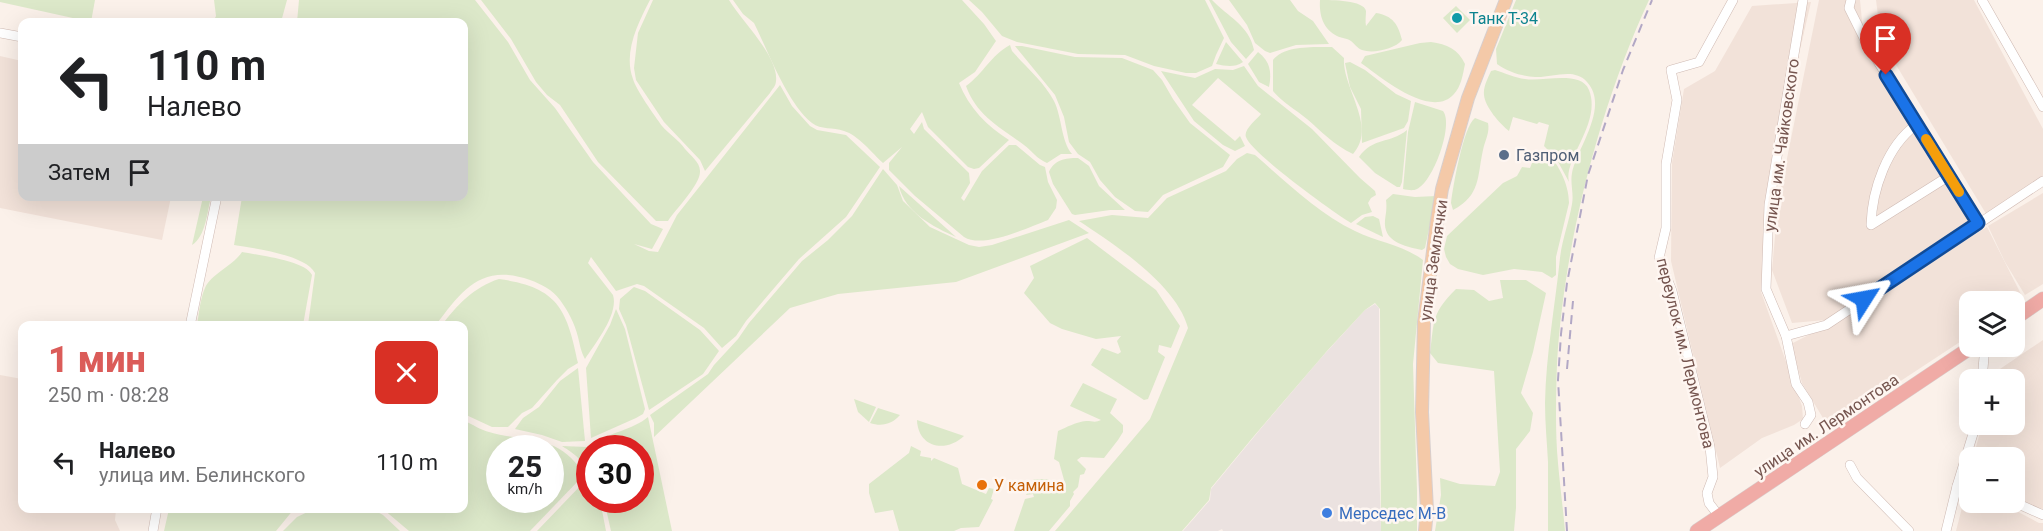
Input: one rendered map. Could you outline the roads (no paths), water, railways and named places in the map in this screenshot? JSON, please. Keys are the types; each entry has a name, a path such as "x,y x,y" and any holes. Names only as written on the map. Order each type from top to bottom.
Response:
{"highway":[{"path":"2025,311 2043,299"},
{"name":"улица им. Лермонтова","path":"1697,531 1959,355"}],"main road":[{"name":"улица Землячки","path":"1425,531 1422,412 1424,322 1437,220 1442,189 1464,111 1506,0"}],"street":[{"name":"переулок им. Лермонтова","path":"1719,516 1709,503 1707,493 1713,477 1710,447 1672,291 1659,258 1666,228 1666,165 1677,100 1671,70 1699,62 1733,0"},
{"name":"улица им. Чайковского","path":"1803,0 1769,205 1766,289 1786,336 1796,384 1808,402 1811,415 1805,424"},
{"path":"1851,0 1849,8 1866,42 1978,223"},
{"path":"1982,0 2043,107"},
{"path":"0,33 18,36"},
{"path":"1916,125 1903,134 1882,172 1871,225 1949,176"},
{"path":"1786,336 1826,325 2043,181"},
{"path":"191,321 216,201"},
{"path":"1947,531 1957,486 1973,435"},
{"path":"1850,465 1857,478 1909,531"},
{"path":"2025,507 2043,515"},
{"path":"153,531 156,513"}],"railway":[{"path":"1567,531 1558,380 1567,283 1588,175 1623,70 1652,0"},
{"path":"1567,369 1573,301"}],"place":[{"name":"Танк Т-34","path":"1457,18"},
{"name":"Газпром","path":"1504,155"},
{"name":"У камина","path":"982,485"},
{"name":"Мерседес M-B","path":"1327,513"}]}
